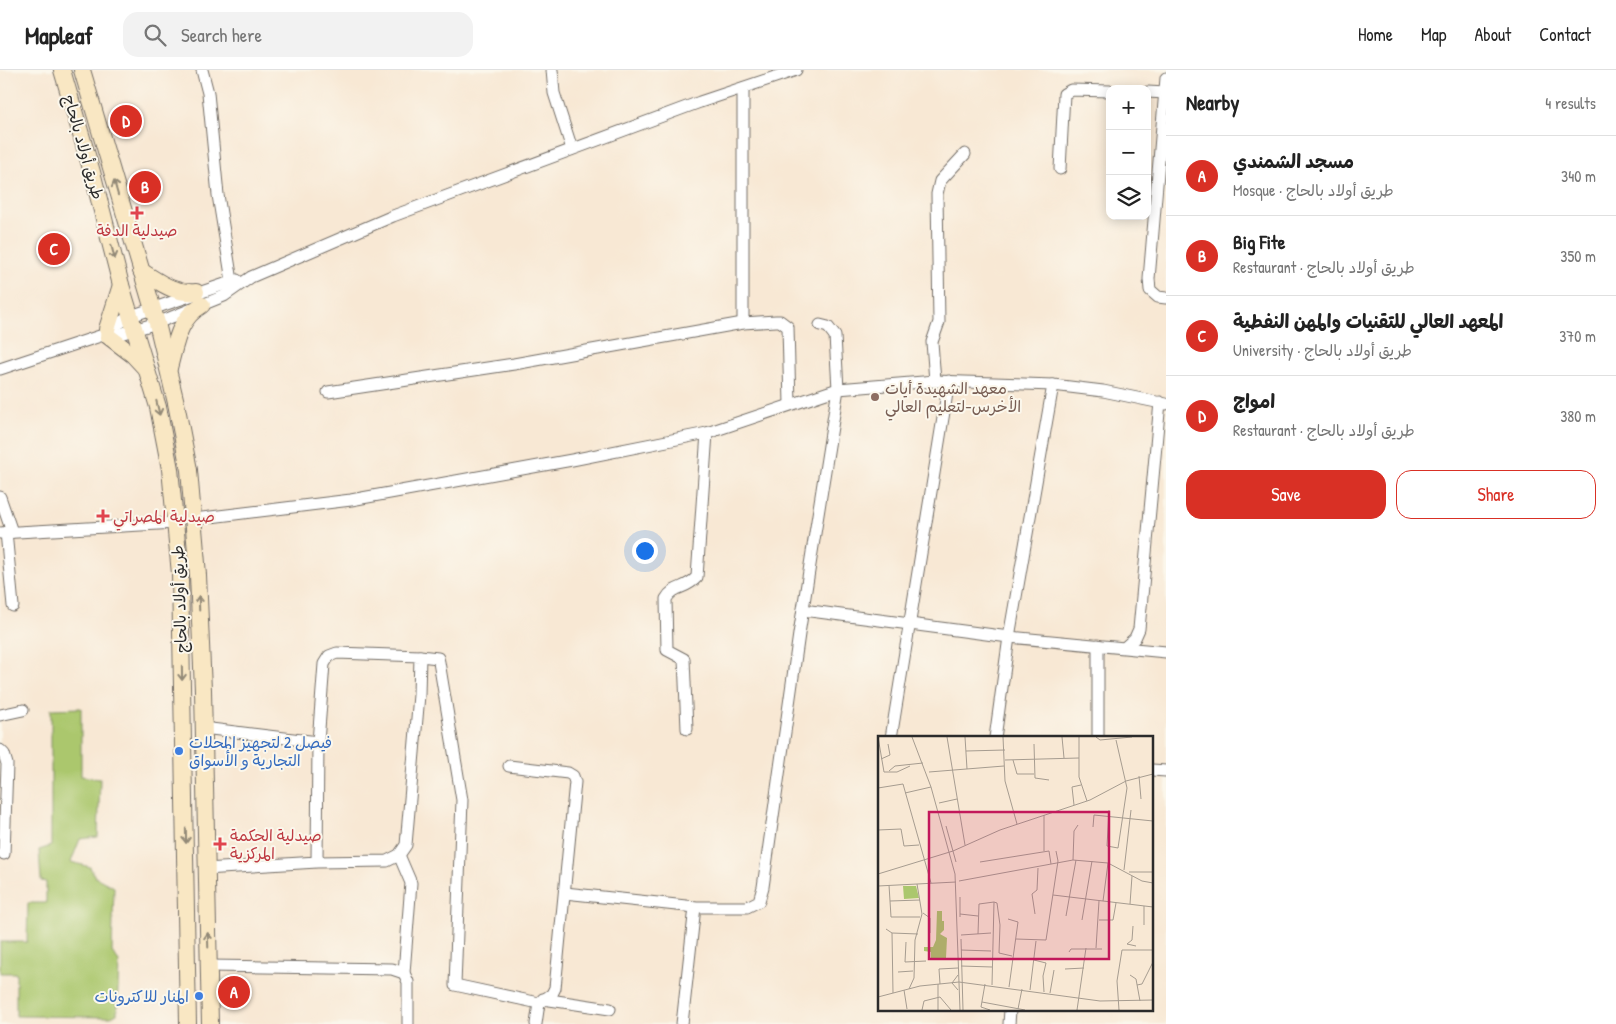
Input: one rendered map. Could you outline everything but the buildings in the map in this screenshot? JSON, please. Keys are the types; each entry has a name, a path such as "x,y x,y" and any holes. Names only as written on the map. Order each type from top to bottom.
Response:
{"main road":[{"name":"طريق أولاد بالحاج","path":"62,70 92,172 121,285 158,407 170,469 180,583 188,1024"},
{"name":"طريق أولاد بالحاج","path":"82,70 169,370 188,470 198,575 210,1024"},
{"path":"141,271 173,291 199,299 182,323 169,370"},
{"path":"121,285 105,334 133,355 148,372"}],"street":[{"path":"202,70 208,93 218,196 232,281"},
{"path":"552,70 554,93 572,149"},
{"path":"0,369 105,334 199,299 232,281 251,277 393,216 572,149 796,70"},
{"path":"1166,78 1150,279 1150,290 1158,297 1166,298"},
{"path":"744,88 744,323"},
{"path":"1060,169 1064,94 1071,90 1106,91"},
{"path":"1151,92 1165,93"},
{"path":"936,381 932,342 940,322 937,194 940,182 965,154"},
{"path":"199,299 224,296 251,277"},
{"path":"328,392 514,364 744,323 780,321 788,327 790,404"},
{"path":"565,893 696,907 748,907 759,901 763,887 803,610 838,389 834,336 828,327 820,325"},
{"path":"891,736 949,381"},
{"path":"194,519 351,500 707,433 838,389 949,381 1053,385 1103,391 1163,403 1139,629 1135,638 1126,647"},
{"path":"995,736 1009,637 1053,385"},
{"path":"687,729 684,659 667,650 666,599 675,589 688,586 697,578 707,433"},
{"path":"0,497 6,532 13,606"},
{"path":"6,532 176,523"},
{"path":"803,610 1009,637 1166,652"},
{"path":"1098,645 1098,736"},
{"path":"317,862 318,742 324,664 329,656 337,653 433,656 438,658 462,800 455,985 541,1001 610,1009"},
{"path":"205,869 317,862 387,861 399,855 406,845 419,695 420,656"},
{"path":"0,715 23,710"},
{"path":"203,728 318,742"},
{"path":"0,750 4,754 7,764 4,854"},
{"path":"509,766 568,773 573,776 575,782 555,988 552,994 541,1001 536,1024"},
{"path":"399,855 411,884 404,973 408,982 408,1024"},
{"path":"682,1024 696,907"},
{"path":"208,966 392,969 404,973"}],"green space":[{"path":"81,708 81,776 100,779 98,837 80,839 71,862 90,867 95,877 114,887 112,952 119,962 117,1014 111,1017 16,1016 16,973 0,973 0,942 27,942 28,903 46,903 46,882 41,881 39,850 51,846 51,709"}],"place":[{"name":"امواج","path":"126,121"},
{"name":"Big Fite","path":"145,187"},
{"name":"صيدلية الدفة","path":"137,213"},
{"name":"المعهد العالي للتقنيات والمهن النفطية","path":"54,249"},
{"name":"معهد الشهيدة أيات الأخرس-لتعليم العالي","path":"875,397"},
{"name":"صيدلية المصراتي","path":"103,516"},
{"name":"فيصل 2 لتجهيز المحلات التجارية و الأسواق","path":"179,751"},
{"name":"صيدلية الحكمة المركزية","path":"220,844"},
{"name":"مسجد الشمندي","path":"234,992"},
{"name":"المنار للاكترونات","path":"199,996"}]}
